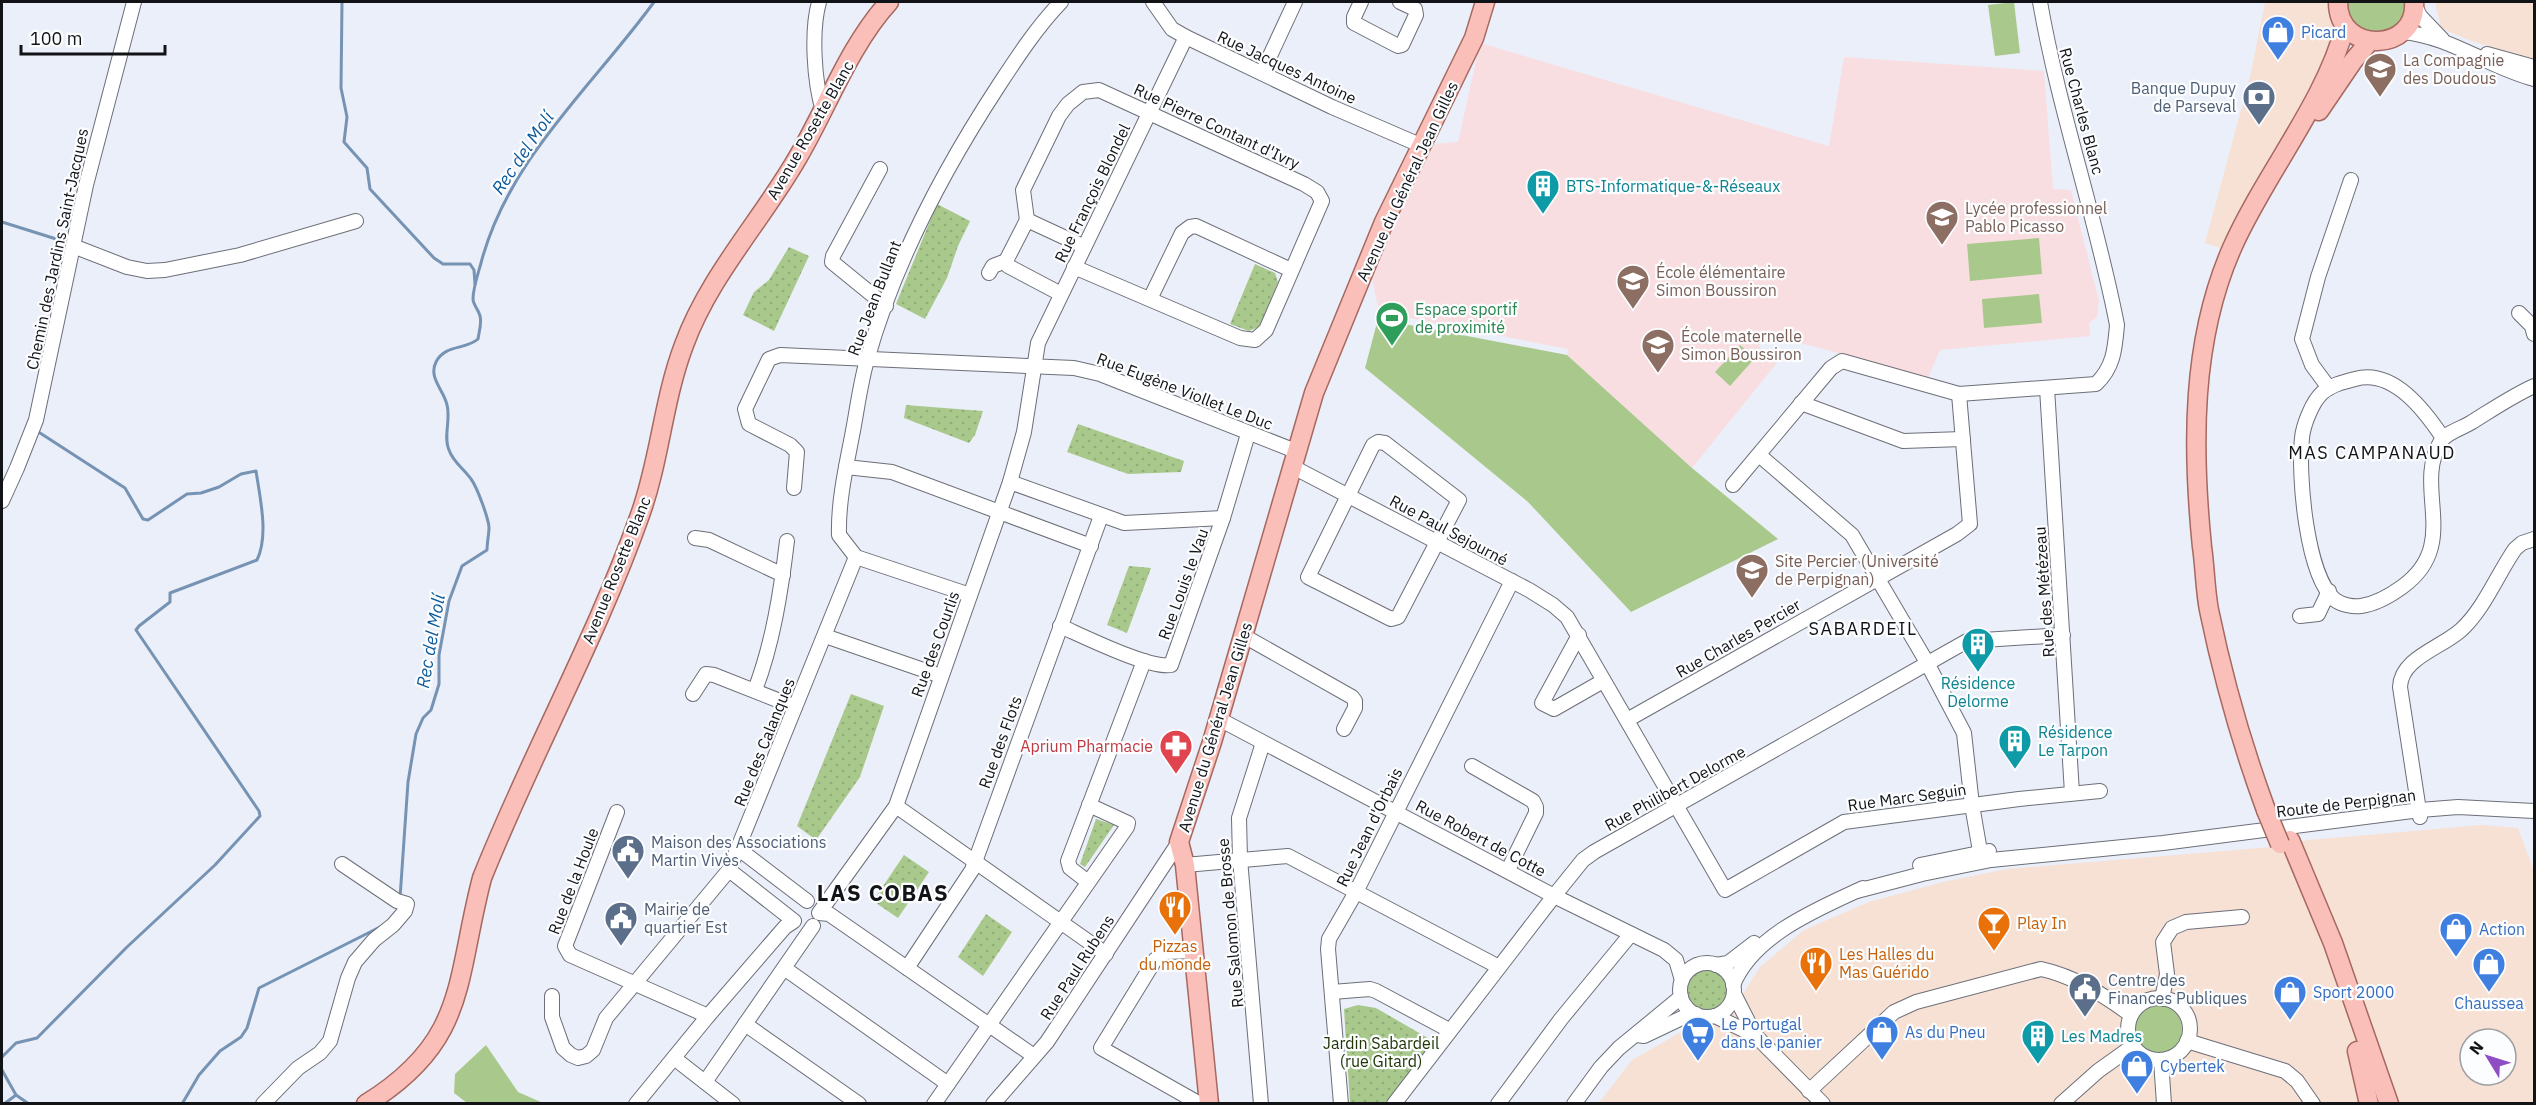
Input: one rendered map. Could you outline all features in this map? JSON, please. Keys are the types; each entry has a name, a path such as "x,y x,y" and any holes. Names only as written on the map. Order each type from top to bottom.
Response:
{"main road":[{"name":"Avenue Rosette Blanc","path":"366,1104 411,1071 424,1058 444,1028 460,984 472,917 482,878 605,602 640,516 650,487 667,402 688,334 703,303 798,158 868,28 889,2"},
{"name":"Avenue du Général Jean Gilles","path":"1209,1104 1195,951 1185,865 1179,842 1244,636 1314,393 1373,246 1415,160 1416,144 1465,34 1475,2"},
{"name":"Avenue du Général Jean Gilles","path":"1416,144 1474,38 1485,2"},
{"path":"2338,2 2339,12 2345,26 2352,33 2370,42 2381,42 2402,32 2408,25 2415,4"},
{"path":"2345,26 2341,42 2316,95 2232,247 2217,288 2204,341 2197,404 2196,458 2209,608 2244,749 2333,943 2389,1104"},
{"path":"2271,809 2234,682 2216,588 2207,467 2206,394 2225,294 2244,243 2279,178 2329,94 2370,42"},
{"path":"2285,842 2326,955 2362,1066 2369,1104"}],"street":[{"name":"Chemin des Jardins Saint-Jacques","path":"2,501 36,420 86,185 135,2"},
{"path":"819,2 813,24 816,37 817,90 823,111"},
{"name":"Rue Jean Bullant","path":"856,556 839,535 846,468 867,360 886,306 912,242 953,161 1006,74 1045,19 1061,2"},
{"name":"Rue Jacques Antoine","path":"1153,2 1172,29 1186,37 1416,144"},
{"path":"1262,73 1295,2"},
{"path":"1361,2 1354,23 1398,46 1402,45 1416,15 1415,9 1400,2"},
{"name":"Rue Charles Blanc","path":"2040,2 2048,48 2110,289 2117,325 2113,360 2106,375 2096,384 2047,388"},
{"path":"2415,4 2420,16 2448,43 2501,67 2535,79"},
{"path":"2402,32 2421,34 2535,67"},
{"name":"Rue François Blondel","path":"1034,365 1038,343 1186,37"},
{"name":"Rue Pierre Contant d'Ivry","path":"1027,220 1023,190 1059,116 1068,104 1083,92 1099,90 1317,192 1322,201 1321,206 1266,330 1255,340 1240,338 1150,299"},
{"path":"880,169 833,256 832,262 886,306"},
{"path":"2329,388 2312,365 2302,339 2318,277 2350,180"},
{"path":"989,273 993,266 1006,261 1027,220 1083,246"},
{"path":"74,246 127,267 147,271 165,270 240,255 356,221"},
{"path":"1074,267 1150,299 1182,233 1196,226 1291,270"},
{"path":"1006,261 1008,266 1061,294"},
{"path":"2519,313 2532,326 2535,334"},
{"name":"Rue Eugène Viollet Le Duc","path":"794,488 797,452 790,445 749,424 745,409 769,359 780,355 1074,368 1100,374 1248,434 1295,459"},
{"path":"1733,485 1831,368 1842,361 1959,394 2047,388"},
{"name":"Rue des Courlis","path":"705,1082 896,806 1010,482 1024,432 1034,365"},
{"path":"2443,438 2427,414 2402,390 2379,379 2363,376 2336,384 2320,394 2302,435 2300,469 2311,549 2325,587 2334,599 2346,605 2361,606 2396,592 2410,582 2423,566 2434,541 2431,472 2435,453 2443,438 2508,398 2535,386"},
{"name":"Rue des Métézeau","path":"2047,388 2072,793"},
{"name":"Rue Charles Percier","path":"1627,720 1970,524 1959,394"},
{"path":"1801,404 1903,441 1963,439"},
{"name":"Rue Louis le Vau","path":"1060,626 1144,661 1163,666 1171,664 1223,519 1248,434"},
{"path":"1378,442 1385,443 1459,500 1398,617 1391,619 1308,577 1349,497 1373,445 1378,442"},
{"path":"1759,454 1852,535 1927,663 1964,733 1972,805 1983,854"},
{"name":"Rue Paul Sejourné","path":"1295,459 1349,497 1512,581 1553,605 1567,617 1676,807"},
{"path":"846,468 892,472 1091,546"},
{"path":"1010,482 1124,523 1223,519"},
{"name":"Rue des Flots","path":"907,968 972,870 1101,516"},
{"path":"695,538 709,540 783,575"},
{"path":"2420,815 2400,676 2410,665 2462,630 2478,609 2515,549 2522,543 2535,539"},
{"path":"756,690 764,666 783,575 787,541"},
{"path":"856,556 970,596"},
{"name":"Rue des Calanques","path":"552,996 552,1017 563,1048 578,1058 586,1056 593,1050 606,1018 729,870 856,556"},
{"name":"Rue Jean d'Orbais","path":"1341,1104 1329,939 1356,892 1512,581"},
{"path":"2300,616 2318,614 2329,591"},
{"name":"Rue Philibert Delorme","path":"1394,1104 1554,896 1583,860 1594,852 1967,641 2063,634"},
{"path":"1579,635 1542,703 1554,709 1603,681"},
{"path":"825,636 941,675"},
{"path":"1244,636 1352,697 1355,701 1355,708 1344,729"},
{"path":"1088,882 1070,868 1068,861 1144,661"},
{"path":"693,694 706,674 714,675 795,707"},
{"name":"Rue Robert de Cotte","path":"1219,719 1554,896 1664,950 1676,960 1682,980"},
{"name":"Rue Salomon de Brosse","path":"1262,1104 1240,859 1239,818 1263,743"},
{"path":"1472,766 1533,801 1536,807 1536,813 1508,870"},
{"name":"Rue Marc Seguin","path":"1676,807 1725,890 1844,822 2100,791"},
{"path":"934,1104 1128,827 1128,823 1089,805"},
{"path":"896,806 1106,954"},
{"name":"Route de Perpignan","path":"1983,854 2097,849 2163,843 2420,815 2458,807 2535,811"},
{"name":"Rue de la Houle","path":"617,812 565,946 570,955 708,1016"},
{"name":"Rue Paul Rubens","path":"993,1104 1052,1035 1179,842"},
{"path":"737,852 744,853 815,905 816,919"},
{"path":"1857,891 1922,874 1983,854"},
{"path":"1696,1014 1689,1010 1681,997 1682,980 1687,973 1700,964 1728,963 1780,925 1801,918 1898,872 1983,854"},
{"path":"1185,865 1288,856 1499,967"},
{"path":"263,1104 298,1068 320,1053 330,1041 348,978 355,963 374,940 393,925 405,911 406,904 342,864"},
{"path":"729,870 800,927 829,914 1034,1056"},
{"path":"794,921 792,913 796,905 807,901"},
{"path":"2162,999 2167,974 2163,942 2172,928 2186,922 2242,917"},
{"path":"1715,1016 1727,1007 1737,974 1751,956 1801,918"},
{"path":"636,1104 708,1016 785,927 794,921"},
{"path":"1498,1104 1561,1019 1631,934"},
{"path":"1195,951 1165,952 1155,960 1097,1054 1200,1104"},
{"path":"1716,965 1724,969 1756,1036 1823,1104"},
{"path":"784,968 948,1084"},
{"path":"1809,1091 1894,1012 1916,1002 2041,969 2060,973 2107,997 2131,1015"},
{"path":"1332,992 1370,989 1449,1030"},
{"path":"1574,1104 1618,1048 1637,1035 1644,1026 1663,1014 1681,997"},
{"path":"2162,999 2171,1001 2185,1013 2189,1022 2187,1041 2177,1054 2161,1060 2145,1057 2133,1046 2128,1031 2131,1015 2144,1002 2162,999"},
{"path":"1637,1035 1644,1036 1684,1017 1696,1014 1715,1016 1756,1036"},
{"path":"745,1024 859,1104"},
{"path":"2187,1041 2285,1071 2297,1081 2313,1104"},
{"path":"2061,1104 2098,1071 2133,1046"},
{"path":"674,1058 732,1103"},
{"path":"2161,1060 2164,1104"}],"shaded area":[{"path":"2265,2 2332,2 2338,35 2326,63 2224,249 2205,243 2250,77"},
{"path":"2435,2 2534,2 2534,59 2474,42 2441,28"},
{"path":"1480,43 1829,146 1844,57 2044,71 2053,189 2071,190 2099,301 2097,317 2089,323 2090,336 1940,350 1928,378 1764,333 1759,347 1780,359 1692,468 1567,355 1568,349 1379,312 1369,264 1433,144 1458,142"},
{"path":"2482,825 2518,828 2534,871 2534,1103 1598,1104 1632,1060 1690,1027 1731,1013 1760,967 1804,930 1869,902 1943,882 2007,869 2272,847 2309,840"}],"green space":[{"path":"2014,2 2020,53 1995,56 1988,5"},
{"path":"2344,2 2409,2 2402,24 2374,36 2349,20"},
{"path":"937,204 970,221 947,278 925,319 896,304"},
{"path":"2039,238 2042,274 1970,281 1967,244"},
{"path":"789,247 809,256 774,331 743,315 754,292 769,280"},
{"path":"1255,264 1275,273 1278,282 1259,327 1249,331 1230,324"},
{"path":"2039,294 2042,323 1984,328 1982,299"},
{"path":"1378,319 1567,355 1692,468 1778,539 1631,612 1528,502 1365,368"},
{"path":"1740,345 1755,358 1730,386 1715,372"},
{"path":"906,405 983,411 975,435 969,443 904,418"},
{"path":"1078,424 1184,461 1181,472 1128,474 1067,452"},
{"path":"1129,566 1151,568 1127,633 1107,625"},
{"path":"851,694 884,706 860,777 816,840 797,826"},
{"path":"1096,819 1114,825 1085,867 1080,864"},
{"path":"904,855 929,872 898,918 873,901"},
{"path":"986,914 1012,932 983,976 958,957"},
{"path":"1707,969 1722,975 1728,990 1722,1005 1707,1011 1692,1005 1686,990 1692,975"},
{"name":"Jardin Sabardeil (rue Gitard)","path":"1358,1005 1376,1008 1433,1041 1385,1103 1350,1103 1344,1009"},
{"path":"2153,1005 2163,1005 2178,1015 2182,1029 2178,1043 2172,1049 2163,1053 2153,1053 2138,1043 2134,1034 2134,1024 2144,1009"},
{"path":"486,1045 518,1092 543,1103 467,1103 454,1093 455,1074"}],"waterway":[{"path":"342,2 341,88 347,117 344,142 367,168 370,189 434,258 443,264 470,264 474,270 475,284"},
{"name":"Rec del Molí","path":"400,898 408,782 416,734 423,718 431,710 439,684 439,655 449,601 462,566 487,550 489,530 479,495 468,475 453,458 447,445 448,410 435,379 434,368 440,356 445,352 468,345 478,339 481,319 473,301 473,295 494,225 511,190 555,125 654,2"},
{"path":"2,222 69,243"},
{"path":"29,426 40,372"},
{"path":"2,1057 16,1043 37,1038 127,947 215,865 260,816 259,811 136,630 170,602 170,593 257,560 261,550 263,528 256,471 241,474 219,487 201,493 187,494 148,520 143,519 125,488 37,431"},
{"name":"Rec del Molí","path":"182,1104 199,1075 220,1051 241,1037 247,1028 259,988 382,926"},
{"path":"2,1070 16,1095"},
{"name":"Rec del Molí","path":"4,1104 16,1095 29,1104"}],"place":[{"name":"Picard","path":"2278,61"},
{"name":"La Compagnie des Doudous","path":"2380,98"},
{"name":"Banque Dupuy de Parseval","path":"2259,126"},
{"name":"BTS-Informatique-&-Réseaux","path":"1543,215"},
{"name":"Lycée professionnel Pablo Picasso","path":"1942,246"},
{"name":"École élémentaire Simon Boussiron","path":"1633,310"},
{"name":"Espace sportif de proximité","path":"1392,347"},
{"name":"École maternelle Simon Boussiron","path":"1658,374"},
{"name":"Site Percier (Université de Perpignan)","path":"1752,599"},
{"name":"Résidence Delorme","path":"1978,673"},
{"name":"Résidence Le Tarpon","path":"2015,770"},
{"name":"Aprium Pharmacie","path":"1176,775"},
{"name":"Maison des Associations Martin Vivès","path":"628,880"},
{"name":"Pizzas du monde","path":"1175,936"},
{"name":"Mairie de quartier Est","path":"621,947"},
{"name":"Play In","path":"1994,952"},
{"name":"Action","path":"2456,958"},
{"name":"Les Halles du Mas Guérido","path":"1816,992"},
{"name":"Chaussea","path":"2489,993"},
{"name":"Centre des Finances Publiques","path":"2085,1018"},
{"name":"Sport 2000","path":"2290,1021"},
{"name":"As du Pneu","path":"1882,1061"},
{"name":"Le Portugal dans le panier","path":"1698,1062"},
{"name":"Les Madres","path":"2038,1065"},
{"name":"Cybertek","path":"2137,1095"}],"district":[{"name":"MAS CAMPANAUD","path":"2372,453"},
{"name":"SABARDEIL","path":"1863,629"},
{"name":"LAS COBAS","path":"883,893"}]}
